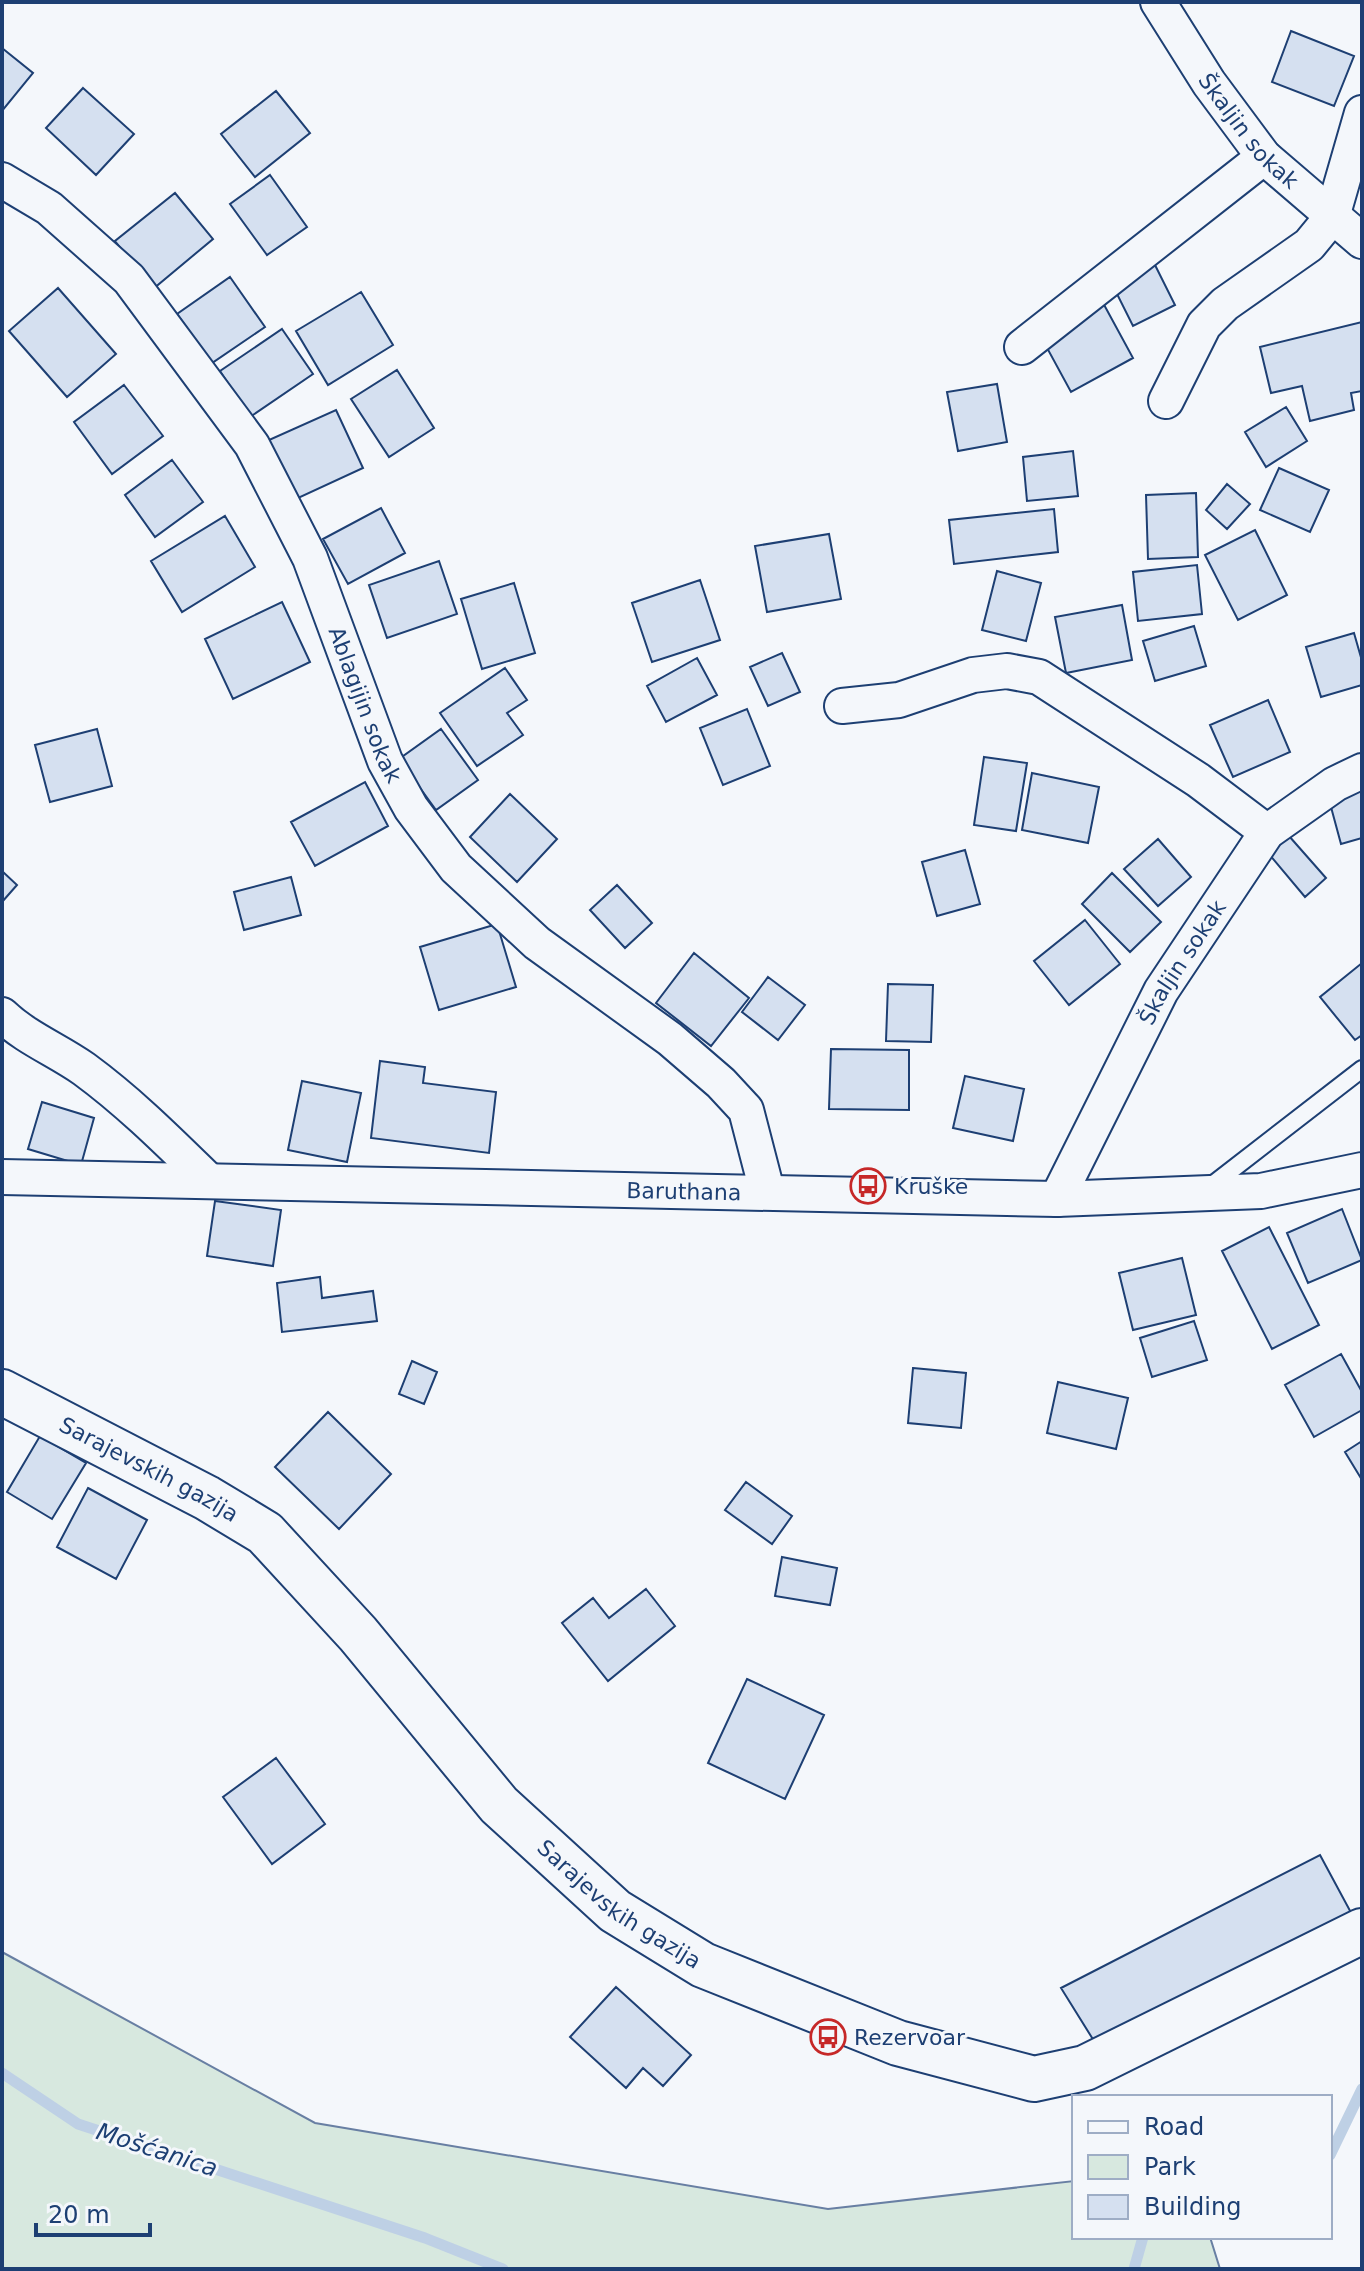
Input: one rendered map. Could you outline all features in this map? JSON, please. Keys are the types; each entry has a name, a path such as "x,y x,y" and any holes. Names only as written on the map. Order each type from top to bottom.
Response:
{"main road":[{"name":"Sarajevskih gazija","path":"2,1392 207,1498 265,1533 358,1634 499,1805 615,1911 703,1965 898,2043 1034,2079 1085,2068 1362,1931"}],"street":[{"name":"Škaljin sokak","path":"1158,2 1209,83 1264,157 1362,241"},
{"path":"1166,401 1204,325 1225,304 1309,245 1332,217 1362,113"},
{"path":"1022,347 1264,157"},
{"name":"Ablagijin sokak","path":"2,180 49,208 129,279 252,445 310,558 385,761 411,808 456,868 537,943 670,1039 721,1083 746,1110 767,1191"},
{"path":"842,706 899,700 973,675 1007,671 1039,677 1198,780 1267,832"},
{"name":"Škaljin sokak","path":"1057,1199 1161,991 1267,832 1335,784 1362,771"},
{"path":"2,1015 16,1028 82,1068 133,1107 208,1180"},
{"name":"Baruthana","path":"2,1177 1057,1199 1206,1190 1261,1191 1362,1170"}],"lane":[{"path":"1206,1190 1362,1069"}],"green space":[{"path":"2,1952 315,2123 828,2209 1072,2181 1072,2239 1211,2239 1220,2269 2,2269"}],"building":[{"path":"1291,31 1354,56 1334,106 1272,82"},
{"path":"2,48 33,73 2,111"},
{"path":"83,88 134,134 96,175 46,128"},
{"path":"276,91 310,133 255,177 221,134"},
{"path":"270,175 307,227 267,255 230,204"},
{"path":"175,193 213,239 153,289 115,241"},
{"path":"1154,263 1175,305 1133,326 1112,284"},
{"path":"230,277 265,327 212,363 177,314"},
{"path":"58,288 116,354 67,397 9,331"},
{"path":"361,292 393,345 328,385 296,331"},
{"path":"1102,301 1133,358 1071,392 1040,335"},
{"path":"1362,322 1362,391 1351,393 1354,410 1310,421 1302,386 1271,393 1260,347"},
{"path":"282,329 313,374 250,417 220,371"},
{"path":"397,370 434,428 389,457 351,399"},
{"path":"997,384 1007,442 958,451 947,392"},
{"path":"124,385 163,436 112,474 74,422"},
{"path":"1286,407 1307,441 1266,467 1245,432"},
{"path":"336,410 363,468 296,499 269,440"},
{"path":"1073,451 1078,496 1027,501 1023,457"},
{"path":"172,460 203,502 155,537 125,495"},
{"path":"1279,468 1329,490 1310,532 1260,510"},
{"path":"1227,484 1250,504 1227,529 1206,510"},
{"path":"1196,493 1198,557 1148,559 1146,495"},
{"path":"381,508 405,553 348,584 323,539"},
{"path":"1054,509 1058,552 954,564 949,520"},
{"path":"225,516 255,567 182,612 151,561"},
{"path":"1255,530 1287,595 1238,620 1205,555"},
{"path":"829,534 841,599 767,612 755,546"},
{"path":"439,561 457,614 387,638 369,585"},
{"path":"1197,565 1202,614 1138,621 1133,572"},
{"path":"997,571 1041,583 1026,641 982,630"},
{"path":"700,580 720,640 652,662 632,603"},
{"path":"514,583 535,653 482,669 461,599"},
{"path":"282,602 310,662 233,699 205,639"},
{"path":"1122,605 1132,660 1066,673 1055,617"},
{"path":"1194,626 1206,666 1155,681 1143,641"},
{"path":"1354,633 1362,661 1362,685 1321,697 1306,647"},
{"path":"782,653 800,692 768,706 750,667"},
{"path":"697,658 717,695 666,722 647,686"},
{"path":"505,668 527,700 507,713 523,735 477,766 440,713"},
{"path":"1268,700 1290,752 1233,777 1210,725"},
{"path":"747,709 770,766 723,785 700,728"},
{"path":"97,729 112,786 50,802 35,745"},
{"path":"441,729 478,780 436,810 399,759"},
{"path":"984,757 1027,763 1016,831 974,825"},
{"path":"1032,773 1099,787 1088,843 1022,830"},
{"path":"365,782 388,826 315,866 291,822"},
{"path":"1362,787 1362,838 1341,844 1328,796"},
{"path":"510,794 557,839 517,882 470,837"},
{"path":"1289,836 1326,878 1305,897 1269,854"},
{"path":"1158,839 1191,877 1158,906 1124,869"},
{"path":"965,850 980,904 937,916 922,862"},
{"path":"2,871 17,885 2,902"},
{"path":"1112,873 1161,922 1130,952 1082,904"},
{"path":"291,877 301,915 244,930 234,892"},
{"path":"617,885 652,923 625,948 590,910"},
{"path":"1085,920 1120,964 1069,1005 1034,961"},
{"path":"497,924 516,987 439,1010 420,947"},
{"path":"694,953 749,998 711,1046 656,1003"},
{"path":"1362,963 1362,1035 1355,1040 1320,997"},
{"path":"768,977 805,1005 778,1040 742,1012"},
{"path":"888,984 933,985 931,1042 886,1041"},
{"path":"831,1049 909,1050 909,1110 829,1109"},
{"path":"380,1061 425,1067 423,1083 496,1092 489,1153 371,1138"},
{"path":"965,1076 1024,1089 1013,1141 953,1128"},
{"path":"302,1081 361,1093 347,1162 288,1150"},
{"path":"42,1102 94,1118 81,1165 28,1149"},
{"path":"215,1201 281,1210 273,1266 207,1256"},
{"path":"1342,1209 1362,1260 1308,1283 1287,1233"},
{"path":"1269,1227 1319,1325 1272,1349 1222,1251"},
{"path":"1182,1258 1196,1315 1133,1330 1119,1273"},
{"path":"320,1277 322,1298 373,1291 377,1321 282,1332 277,1283"},
{"path":"1194,1321 1207,1360 1152,1377 1140,1338"},
{"path":"1341,1354 1362,1392 1362,1410 1314,1437 1285,1385"},
{"path":"412,1361 437,1372 424,1404 399,1394"},
{"path":"913,1368 966,1373 961,1428 908,1423"},
{"path":"1058,1382 1128,1398 1116,1449 1047,1433"},
{"path":"328,1412 391,1474 339,1529 275,1467"},
{"path":"40,1436 86,1463 52,1519 7,1492"},
{"path":"1362,1441 1362,1480 1345,1452"},
{"path":"746,1482 792,1516 772,1544 725,1510"},
{"path":"88,1488 147,1520 116,1579 57,1547"},
{"path":"782,1557 837,1568 830,1605 775,1596"},
{"path":"646,1589 675,1626 608,1681 562,1623 593,1598 609,1618"},
{"path":"747,1679 824,1715 785,1799 708,1763"},
{"path":"276,1758 325,1824 272,1864 223,1797"},
{"path":"1320,1855 1355,1920 1099,2049 1061,1988"},
{"path":"616,1987 691,2055 663,2086 643,2068 626,2088 570,2037"}],"waterway":[{"name":"Mošćanica","path":"2,2073 78,2124 425,2238 503,2269"},
{"name":"Mošćanica","path":"1332,2151 1362,2089"},
{"name":"Mošćanica","path":"1134,2269 1142,2239"}],"place":[{"name":"Kruške","path":"868,1186"},
{"name":"Rezervoar","path":"828,2037"}]}
